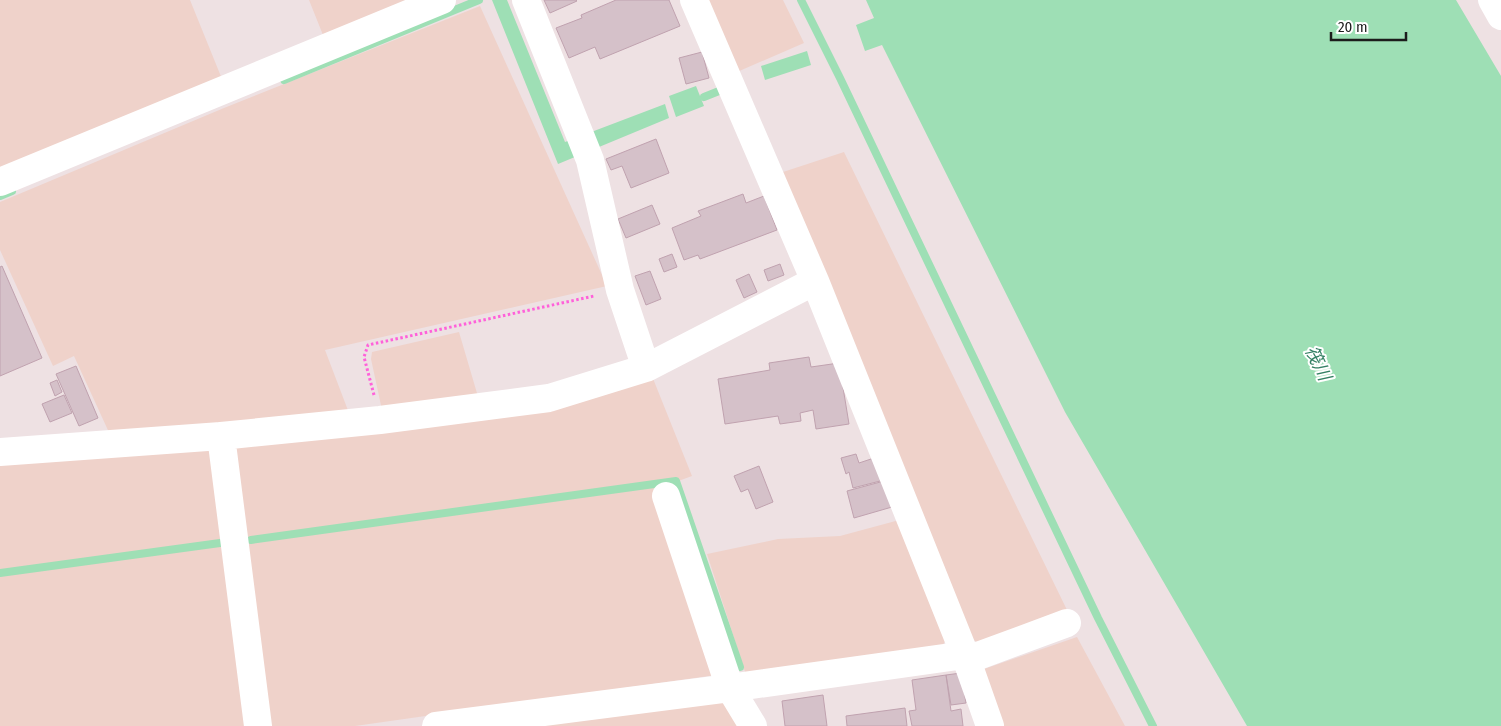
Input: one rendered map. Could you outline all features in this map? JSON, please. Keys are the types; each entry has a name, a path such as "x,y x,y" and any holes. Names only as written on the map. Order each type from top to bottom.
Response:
{"street":[{"path":"0,182 442,0"},
{"path":"526,0 590,160 620,290 646,368"},
{"path":"694,0 816,281 966,657 990,726"},
{"path":"1492,0 1501,16"},
{"path":"0,452 221,436 380,420 549,398 646,368 816,281"},
{"path":"221,436 258,726"},
{"path":"666,496 730,688 753,726"},
{"path":"436,726 966,657 1067,623"}],"path":[{"path":"380,420 364,357 368,345 620,290"}],"shaded area":[{"path":"0,0 190,0 222,79 0,169"},
{"path":"309,0 407,0 323,35"},
{"path":"705,0 783,0 804,43 737,72"},
{"path":"480,6 607,286 325,350 349,413 112,439 74,356 53,366 0,250 0,202 224,108"},
{"path":"844,152 1067,610 982,645 968,637 780,173"},
{"path":"459,332 479,400 382,410 371,359 372,352"},
{"path":"652,376 692,476 654,490 716,675 355,726 267,726 231,441"},
{"path":"213,442 251,726 0,726 0,459"},
{"path":"903,519 950,634 942,646 746,675 707,554 778,539 840,536"},
{"path":"1077,637 1125,726 1002,726 984,669"},
{"path":"722,699 740,726 516,726"}],"water":[{"path":"492,0 507,0 565,142 665,104 669,118 558,164"},
{"name":"筏川","path":"866,0 1456,0 1501,76 1501,726 1247,726 1065,412 882,45 865,51 856,25 874,18"},
{"path":"807,51 811,65 765,80 761,66"},
{"path":"696,86 704,106 676,117 669,96"}],"building":[{"path":"544,0 576,0 577,1 550,13"},
{"path":"616,0 669,0 680,26 600,59 595,47 569,58 556,28 582,18 581,15"},
{"path":"702,52 709,78 686,84 679,58"},
{"path":"656,139 669,173 631,188 622,166 611,170 606,159"},
{"path":"743,194 746,203 764,196 777,230 700,259 698,255 684,260 672,228 701,216 698,211"},
{"path":"652,205 660,224 626,238 618,219"},
{"path":"672,254 677,267 664,272 659,259"},
{"path":"780,264 784,275 768,281 764,270"},
{"path":"2,266 42,358 0,376 0,267"},
{"path":"650,271 661,299 646,305 635,276"},
{"path":"749,274 757,292 744,298 736,280"},
{"path":"809,357 811,367 839,363 849,424 816,429 813,410 800,413 801,421 780,424 778,416 725,424 718,379 770,370 769,363"},
{"path":"76,366 98,418 79,426 56,374"},
{"path":"57,380 62,392 55,396 50,383"},
{"path":"64,395 72,413 50,422 42,404"},
{"path":"856,454 859,463 877,457 884,480 853,488 849,472 846,474 841,458"},
{"path":"759,466 773,502 756,509 748,489 741,492 734,476"},
{"path":"884,481 892,507 854,518 847,491"},
{"path":"961,673 966,703 951,705 946,675"},
{"path":"946,675 951,711 961,709 963,726 912,726 909,711 916,710 912,680"},
{"path":"823,695 827,726 785,726 782,701"},
{"path":"905,708 907,726 847,726 846,716"}],"waterway":[{"path":"284,80 479,0"},
{"path":"801,0 1098,618 1153,726"},
{"path":"704,97 719,91"},
{"path":"0,196 12,191"},
{"path":"251,540 676,481 740,667"},
{"path":"0,573 220,543"}]}
